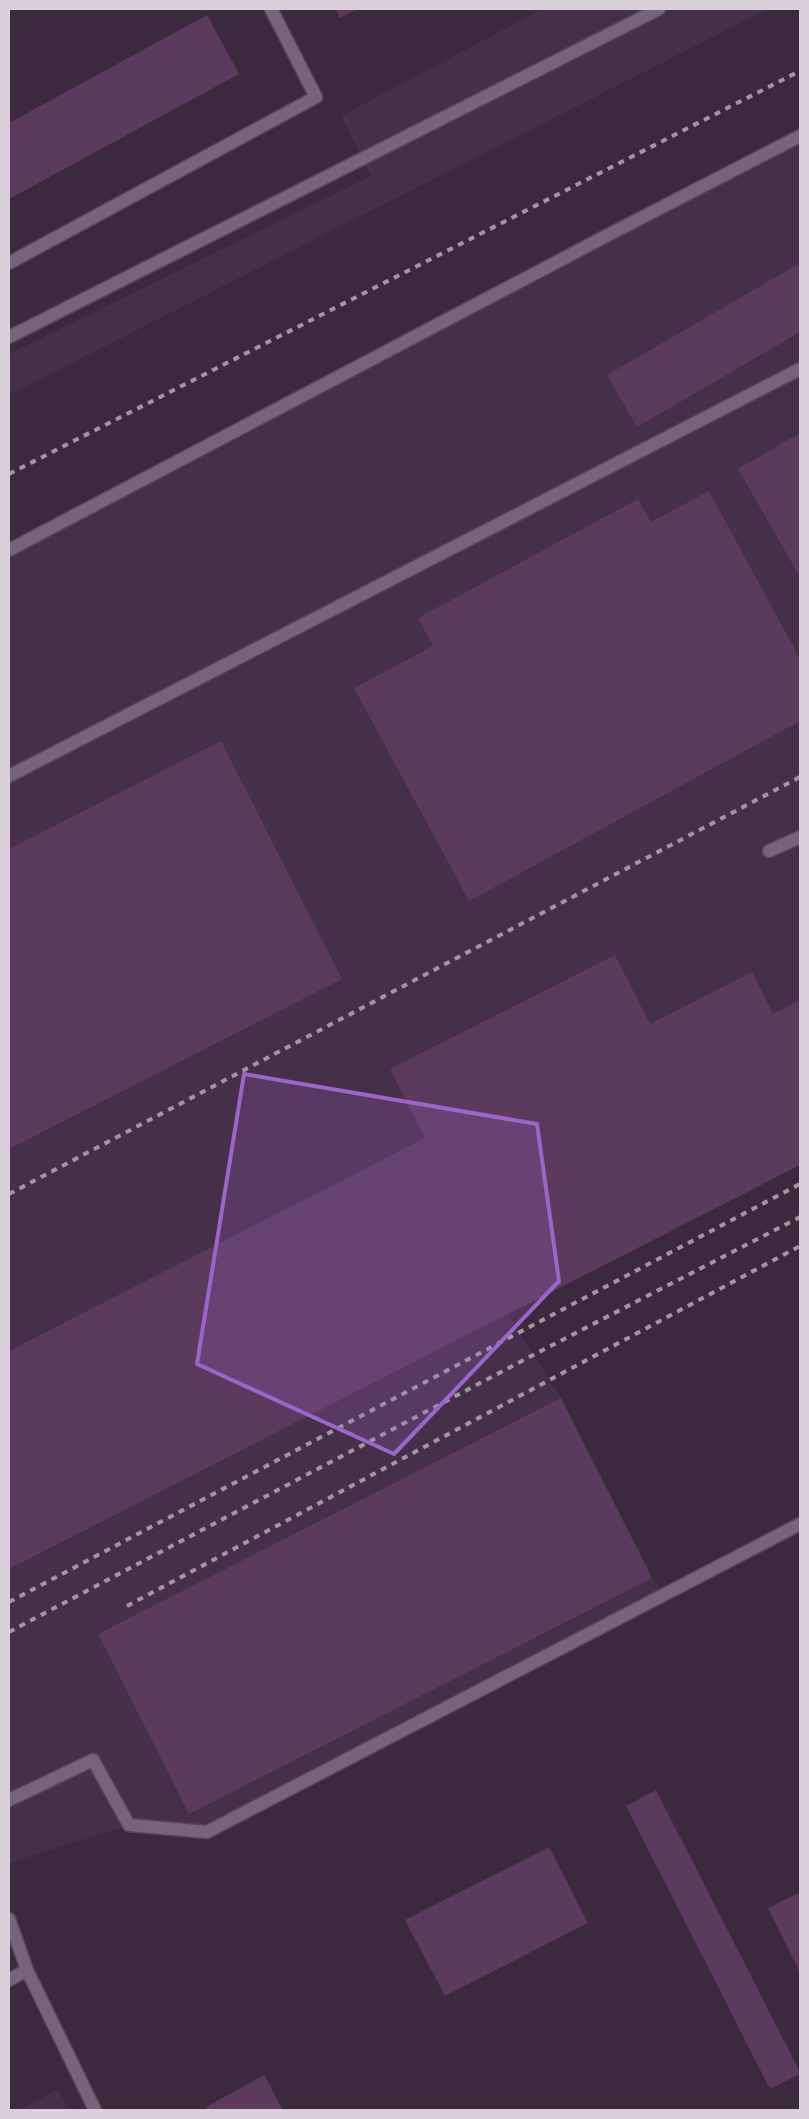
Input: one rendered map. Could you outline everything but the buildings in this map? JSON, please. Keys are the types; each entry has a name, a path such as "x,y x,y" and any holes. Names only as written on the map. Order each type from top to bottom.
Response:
{"street":[{"path":"9,263 316,97 271,9"},
{"path":"9,337 660,9"},
{"path":"9,550 800,136"},
{"path":"9,776 800,368"},
{"path":"769,851 800,837"},
{"path":"9,1800 92,1760 129,1825 207,1832 800,1524"},
{"path":"9,1920 27,1970 96,2110"},
{"path":"9,1980 27,1970"}],"highlighted area":[{"path":"244,1074 537,1124 559,1281 394,1454 197,1364"}],"shaded area":[{"path":"542,9 768,9 9,395 9,354 371,176 341,116"},
{"path":"800,136 800,1165 508,1314 561,1398 652,1578 664,1593 207,1832 129,1825 9,1863 9,545"},
{"path":"58,2089 69,2110 19,2110"}],"railway":[{"path":"9,474 800,71"},
{"path":"9,1194 800,777"},
{"path":"9,1602 800,1184"},
{"path":"9,1632 537,1353 800,1217"},
{"path":"127,1606 800,1246"}]}
